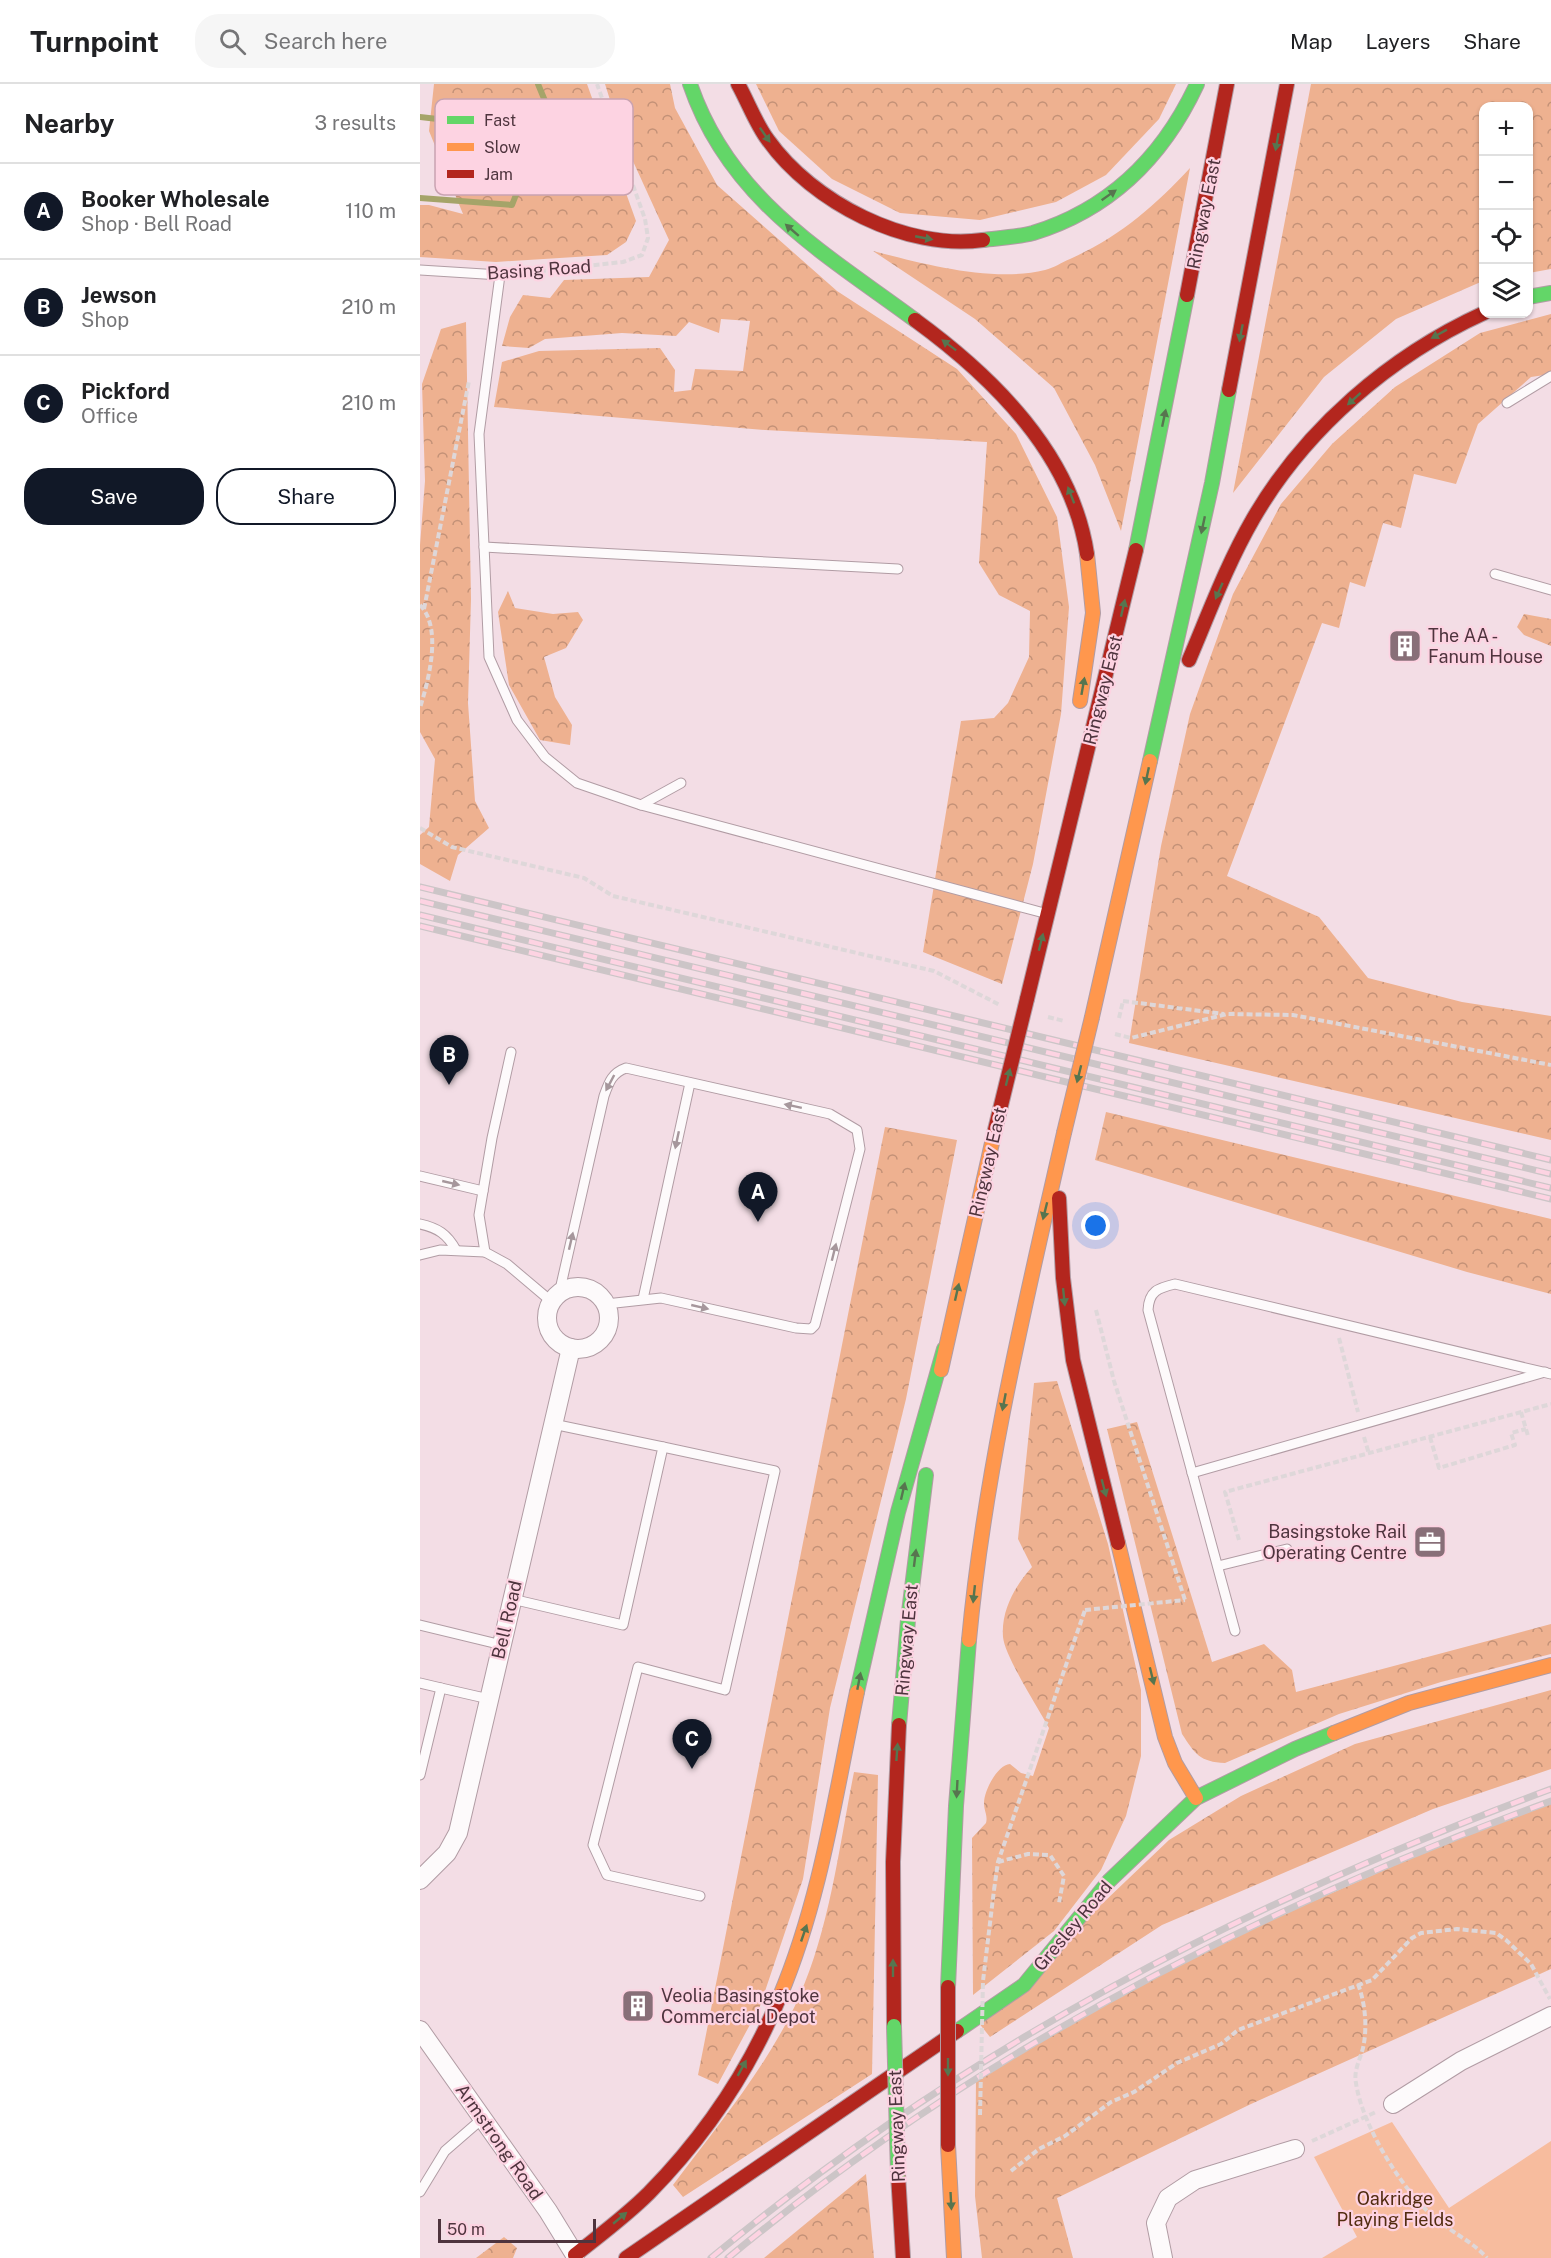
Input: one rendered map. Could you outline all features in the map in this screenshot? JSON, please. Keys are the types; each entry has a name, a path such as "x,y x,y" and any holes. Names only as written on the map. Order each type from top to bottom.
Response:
{"main road":[{"path":"690,84 705,120 730,164 767,208 820,254 920,323 974,366 1019,411 1052,457 1067,485 1084,534 1092,585 1092,631 1077,718"},
{"path":"738,84 745,102 775,149 819,194 845,211 876,225 932,240 963,243 989,242 1039,231 1060,223 1104,199 1140,171 1157,152 1197,84"},
{"name":"Ringway East","path":"903,2258 898,2174 892,1862 900,1716 914,1559 944,1349 994,1134 1103,694 1151,483 1227,84"},
{"path":"954,2258 948,2145 948,1987 962,1707 976,1576 998,1433 1023,1303 1092,1017 1212,483 1287,84"},
{"path":"1533,296 1551,293"},
{"path":"1155,739 1245,535 1284,474 1342,410 1398,361 1436,335 1479,315"},
{"path":"1069,828 1076,740"},
{"path":"1059,1155 1063,1278 1072,1360 1165,1737 1175,1763 1196,1798"},
{"path":"573,2257 648,2194 693,2143 714,2115 753,2049 795,1959 825,1859 859,1677 905,1480 944,1349"},
{"name":"Gresley Road","path":"626,2258 1024,1986 1109,1881 1196,1798 1295,1749 1409,1703 1551,1665"}],"street":[{"path":"580,1287 595,1292 606,1304 609,1315 607,1330 601,1339 592,1346 571,1348 552,1335 547,1318 555,1298 580,1287"},
{"name":"Bell Road","path":"420,1880 447,1853 458,1833 571,1348"},
{"path":"1393,2104 1461,2061 1550,2016"},
{"name":"Armstrong Road","path":"420,2030 548,2211 573,2257"},
{"path":"1163,2258 1156,2223 1168,2198 1195,2180 1295,2149"}],"lane":[{"name":"Basing Road","path":"420,270 500,275"},
{"path":"500,275 479,434 489,657 517,720 545,758 577,783 641,805 1048,914"},
{"path":"1507,403 1551,376"},
{"path":"484,547 898,569"},
{"path":"1495,574 1551,590"},
{"path":"641,805 681,783"},
{"path":"485,1252 479,1215 511,1052"},
{"path":"420,1255 440,1250 485,1252 507,1264 555,1298 604,1096 610,1079 618,1071 626,1068 830,1114 856,1130 860,1149 815,1325 811,1329 796,1329 661,1298 606,1304"},
{"path":"643,1299 690,1083"},
{"path":"420,1176 483,1191"},
{"path":"420,1224 434,1227 449,1237 456,1251"},
{"path":"1235,1631 1148,1310 1149,1299 1157,1288 1175,1284 1548,1373"},
{"path":"1192,1473 1548,1373"},
{"path":"554,1424 775,1471 725,1690 638,1667 593,1845 607,1875 700,1896"},
{"path":"512,1599 623,1625 663,1447"},
{"path":"1218,1566 1287,1549"},
{"path":"420,1625 502,1645"},
{"path":"420,1683 489,1699"},
{"path":"420,1775 441,1688"},
{"path":"420,2192 445,2151 483,2118"}],"path":[{"name":"Basing Road","path":"597,84 602,99"},
{"name":"Basing Road","path":"500,275 623,262 642,255 648,238 645,219 633,185"},
{"path":"420,708 430,675 432,634 422,607 469,379"},
{"path":"420,828 452,847 584,879 613,896 933,971 1001,1006"},
{"path":"1123,1001 1227,1014 1293,1015 1551,1065"},
{"path":"1131,1038 1227,1014"},
{"path":"980,2115 983,1981 998,1862 1085,1610 1185,1600 1114,1381 1094,1301"},
{"path":"1335,1321 1369,1454"},
{"path":"1239,1540 1225,1492 1551,1404"},
{"path":"1521,1412 1528,1436"},
{"path":"1430,1437 1439,1468 1515,1445 1512,1433 1526,1429"},
{"path":"998,1862 1028,1854 1050,1855 1064,1876 1055,1914"},
{"path":"1011,2171 1039,2149 1065,2136 1111,2102 1134,2092 1166,2069 1221,2044 1238,2030 1372,1980 1406,1944 1421,1933 1457,1929 1489,1931 1506,1940 1531,1964 1550,2016"},
{"path":"1358,1984 1365,2014 1364,2037 1355,2081 1363,2118 1373,2130 1400,2181 1419,2204 1487,2258"},
{"path":"972,2004 990,1990"},
{"path":"1295,2149 1393,2104"}],"green space":[{"path":"434,84 587,84 592,99 435,99 435,146 429,131"},
{"path":"605,84 670,84 675,108 717,185 837,291 957,369 1016,434 1057,517 1069,607 1061,714 1033,864 1002,984 923,952 961,721 994,718 1008,703 1029,657 1030,611 999,595 979,563 987,442 765,430 494,407 502,362 539,351 660,348 675,370 674,392 691,390 695,369 743,371 750,321 721,319 719,333 689,322 676,336 622,333 545,339 529,348 502,346 510,317 523,295 550,298 564,280 649,277 669,240 633,161 633,99 610,99"},
{"path":"756,84 1176,84 1159,119 1106,175 1056,202 980,220 900,213 832,179 779,131"},
{"path":"1311,84 1551,84 1551,269 1533,272 1533,102 1479,102 1479,283 1396,319 1324,377 1233,493"},
{"path":"1190,168 1121,531 1095,465 1054,388 975,319 873,251 936,266 981,273 1025,273 1045,270 1088,250 1120,231 1150,208"},
{"path":"455,195 627,195 636,221 626,242 607,255 496,262 420,257 420,205 429,205 463,214"},
{"path":"1551,314 1551,374 1531,377 1478,424 1456,484 1414,474 1401,528 1383,523 1365,587 1350,582 1339,628 1322,623 1227,876 1319,917 1368,978 1462,1002 1551,1016 1551,1140 1129,1043 1161,846 1190,714 1233,594 1281,504 1332,444 1395,387 1480,333"},
{"path":"466,322 471,599 468,703 475,801 489,828 458,855 450,881 420,864 420,835 429,827 435,759 420,732 420,545 425,481 422,384 441,329"},
{"path":"508,591 515,608 553,614 578,612 583,620 566,648 544,657 555,697 572,725 570,745 540,740 509,685 498,612"},
{"path":"1524,614 1551,619 1551,646 1524,635 1517,627"},
{"path":"1106,1112 1551,1219 1551,1294 1467,1272 1095,1160"},
{"path":"885,1127 957,1140 906,1399 830,1708 803,1879 760,2006 718,2084 698,2075"},
{"path":"1057,1381 1108,1544 1141,1690 1141,1756 1126,1816 1101,1870 1054,1931 973,1995 972,1838 986,1823 985,1798 996,1774 1005,1765 1010,1764 1021,1773 1033,1776 1049,1728 1010,1657 1005,1646 1003,1627 1010,1599 1032,1567 1018,1539 1034,1383"},
{"path":"1137,1422 1212,1662 1264,1644 1292,1670 1296,1692 1551,1624 1551,1654 1441,1682 1339,1714 1225,1763 1204,1759 1195,1752 1182,1734 1107,1429"},
{"path":"1551,1690 1551,1769 1433,1809 1162,1925 990,2037 978,2022 1169,1840 1241,1796 1355,1744"},
{"path":"854,1772 878,1775 872,2074 683,2197 673,2185 773,2047 810,1970 826,1915"},
{"path":"1551,1802 1551,1969 1251,2104 1057,2198 1073,2258 982,2258 975,2196 976,2078 1040,2038 1189,1956 1493,1822"},
{"name":"Oakridge Playing Fields","path":"1392,2122 1449,2208 1551,2141 1551,2258 1322,2258 1357,2237 1314,2157"},
{"path":"866,2174 874,2258 764,2258"},
{"path":"504,2237 517,2248 513,2258 476,2258"}],"waterway":[{"path":"538,84 544,99"},
{"path":"420,117 435,119"},
{"path":"420,198 512,205 516,195"}],"railway":[{"path":"420,887 1551,1160"},
{"path":"420,901 1551,1174"},
{"path":"420,915 1551,1188"},
{"path":"420,926 1551,1199"},
{"path":"711,2258 808,2182 906,2112 1007,2047 1111,1987 1217,1932 1325,1881 1551,1789"},
{"path":"728,2258 821,2185 918,2117 1017,2053 1120,1994 1224,1940 1331,1890 1440,1843 1551,1801"}],"traffic: fast":[{"path":"690,84 707,124 729,160 754,191 814,246 915,320"},
{"path":"983,240 1033,233 1061,223 1110,195 1151,157 1168,135 1197,84"},
{"path":"1533,296 1551,293"},
{"path":"1136,550 1187,295"},
{"path":"1150,761 1212,483 1229,390"},
{"path":"857,1692 898,1512 944,1349"},
{"path":"899,1725 908,1620 926,1475"},
{"path":"948,1987 956,1806 969,1640"},
{"path":"957,2031 1024,1985 1109,1881 1196,1798 1295,1749 1334,1733"},
{"path":"894,2026 898,2174"}],"traffic: slow":[{"path":"1080,701 1093,613 1087,554"},
{"path":"1092,1017 1150,761"},
{"path":"1064,1133 1092,1017"},
{"path":"969,1640 976,1576 996,1448 1021,1322 1064,1133"},
{"path":"941,1370 994,1134"},
{"path":"1118,1543 1165,1737 1175,1763 1196,1798"},
{"path":"1334,1733 1409,1703 1551,1665"},
{"path":"780,1996 817,1884 857,1692"},
{"path":"948,2145 954,2258"}],"traffic: jam":[{"path":"738,84 768,140 787,163 835,202 893,230 924,238 954,241 983,240"},
{"path":"1187,295 1227,84"},
{"path":"1229,390 1287,84"},
{"path":"1189,660 1235,553 1253,519 1274,486 1298,455 1353,398 1383,373 1449,331 1479,316"},
{"path":"915,320 973,367 1025,421 1047,451 1065,483 1079,518 1087,554"},
{"path":"1027,999 1136,550"},
{"path":"994,1134 1027,999"},
{"path":"1059,1198 1063,1278 1073,1360 1118,1543"},
{"path":"894,2026 893,1862 899,1725"},
{"path":"948,1987 948,2145"},
{"path":"575,2255 640,2201 669,2171 707,2125 755,2050 780,1996"},
{"path":"626,2258 957,2031"},
{"path":"898,2174 903,2258"}],"place":[{"name":"The AA - Fanum House","path":"1405,646"},
{"name":"Jewson","path":"449,1085"},
{"name":"Booker Wholesale","path":"758,1222"},
{"name":"Basingstoke Rail Operating Centre","path":"1430,1542"},
{"name":"Pickford","path":"692,1769"},
{"name":"Veolia Basingstoke Commercial Depot","path":"638,2006"}]}
